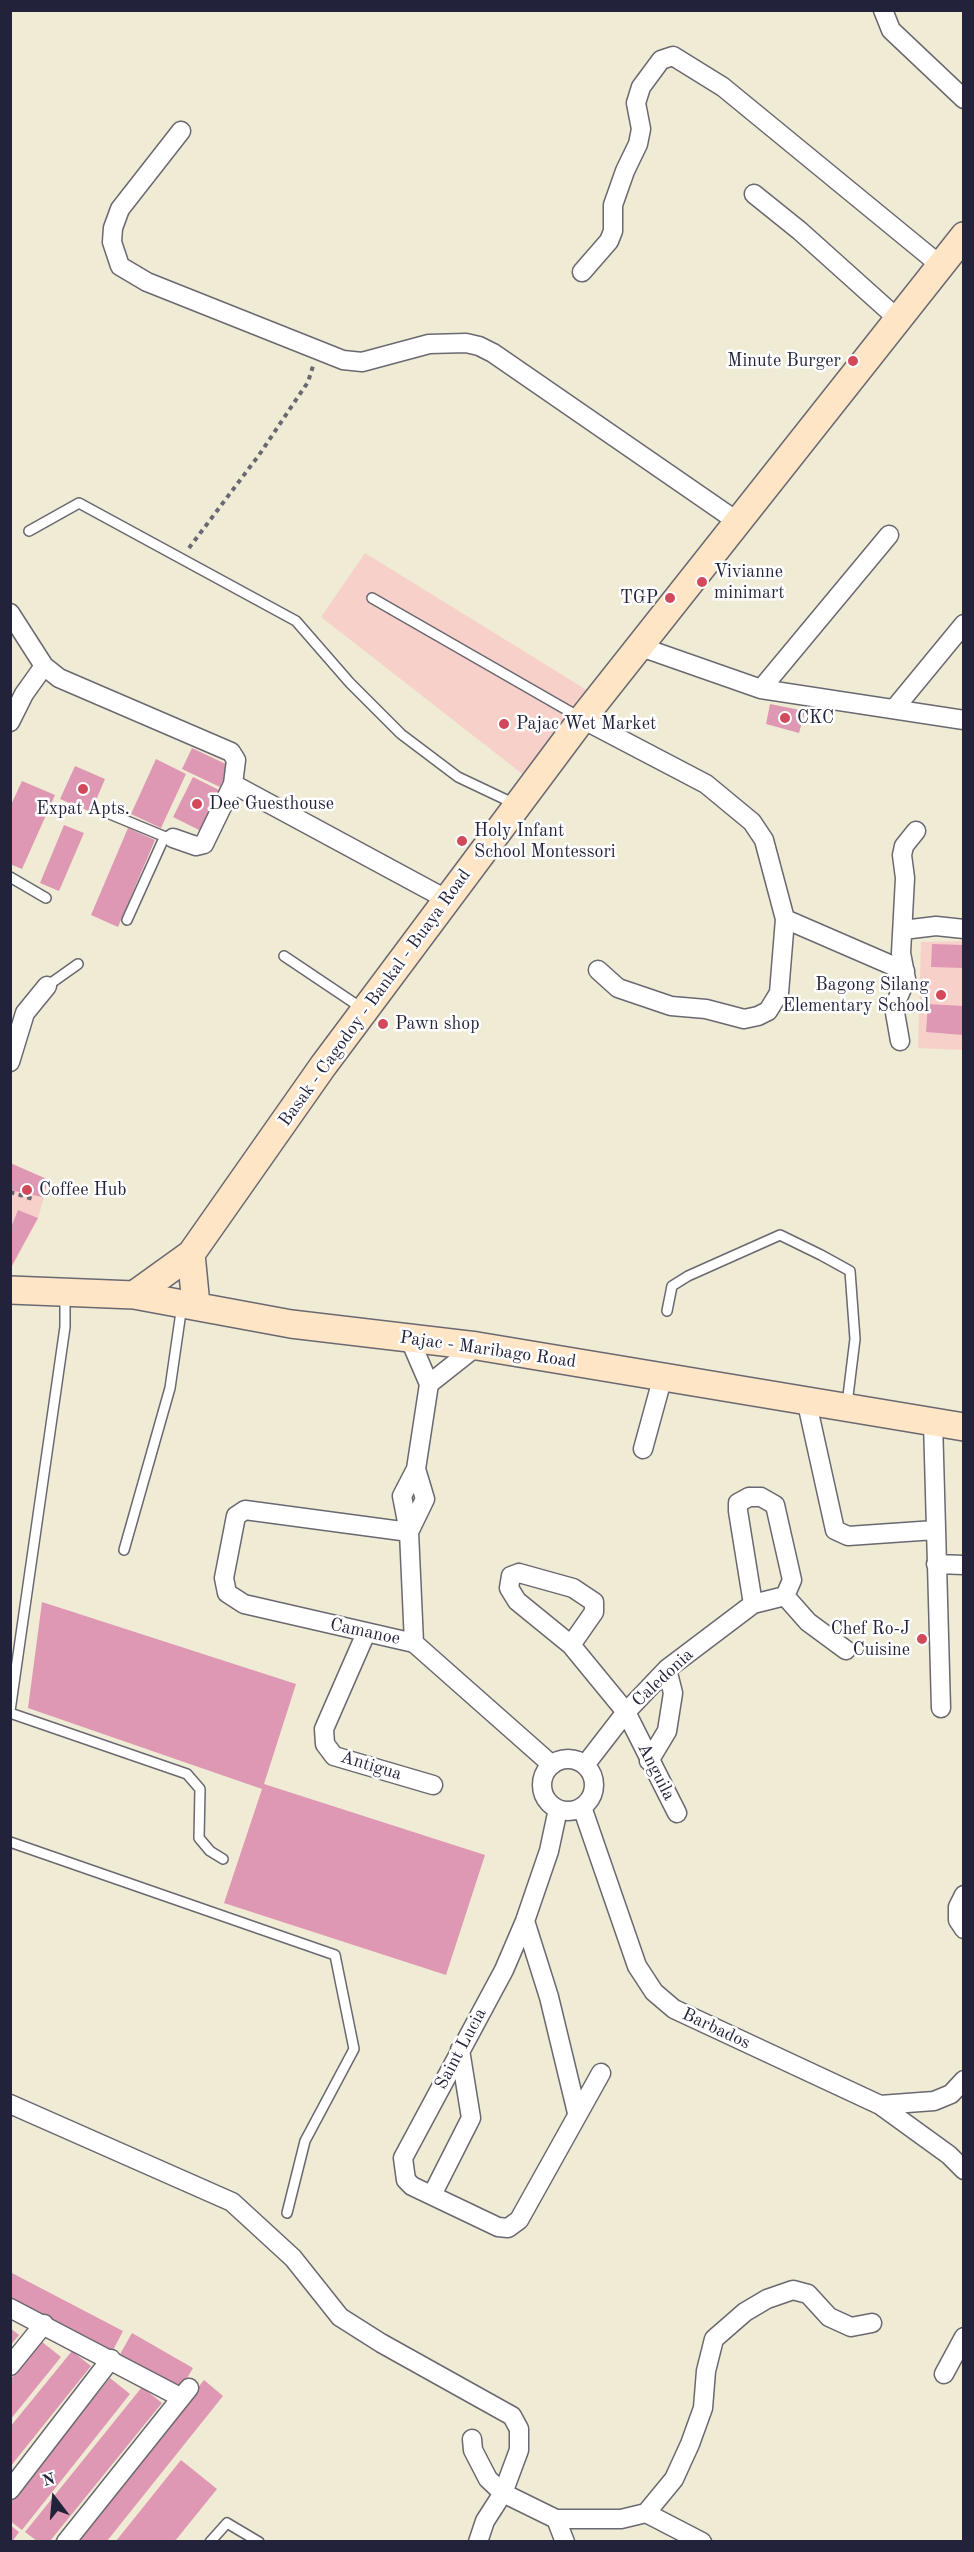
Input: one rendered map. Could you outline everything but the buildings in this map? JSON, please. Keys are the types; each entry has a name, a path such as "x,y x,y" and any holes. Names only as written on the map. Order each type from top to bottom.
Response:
{"street":[{"path":"868,10 884,15 891,30 963,99"},
{"path":"582,272 609,241 613,231 613,205 638,144 641,129 636,103 641,87 661,60 673,56 723,87 940,265"},
{"path":"181,131 120,209 113,228 112,242 120,266 147,282 343,360 362,362 429,344 466,343 479,346 493,353 738,522"},
{"path":"754,194 800,231 898,319"},
{"name":"Basak - Cagodoy - Bankal - Buaya Road","path":"134,1295 191,1254 446,899 582,719 963,236"},
{"path":"761,689 889,535"},
{"path":"10,613 44,666 59,678 231,752 236,760 233,784 204,844 196,846 169,838"},
{"path":"894,709 963,624"},
{"path":"641,647 761,689 963,720"},
{"path":"10,722 24,694 44,666"},
{"path":"582,719 706,784 752,822 764,840 785,919 779,993 768,1011 758,1016 744,1019 706,1009 671,1006 618,988 598,969"},
{"path":"233,784 446,899"},
{"path":"900,1041 894,1007 896,998 903,989 904,971 901,953 905,878 902,855 904,846 916,831"},
{"path":"785,919 904,971"},
{"path":"903,930 936,926 963,929"},
{"path":"10,1062 26,1013 47,986"},
{"path":"189,1304 191,1254"},
{"name":"Pajac - Maribago Road","path":"10,1290 134,1295 291,1324 477,1346 806,1399 963,1427"},
{"path":"409,1532 402,1496 416,1469 429,1384 411,1340"},
{"path":"429,1384 477,1346"},
{"path":"643,1449 663,1376"},
{"path":"806,1399 836,1530 848,1536 935,1530"},
{"path":"933,1421 941,1708"},
{"path":"749,1497 761,1497 776,1505 792,1580 785,1596 753,1604 738,1511 738,1503 749,1497"},
{"name":"Camanoe","path":"245,1510 255,1510 409,1532 414,1643 366,1633 244,1604 227,1593 224,1578 236,1516 245,1510"},
{"path":"936,1564 963,1565"},
{"name":"Anguila","path":"571,1644 594,1611 594,1602 573,1588 519,1573 511,1576 509,1587 517,1601 571,1644 627,1712 649,1761 677,1813"},
{"path":"785,1596 808,1622 846,1650"},
{"name":"Caledonia","path":"585,1765 627,1712 667,1669 753,1604"},
{"name":"Antigua","path":"366,1633 324,1729 325,1744 334,1756 433,1785"},
{"path":"414,1643 552,1765"},
{"path":"649,1761 667,1731 673,1693 667,1669"},
{"path":"569,1759 585,1765 591,1771 594,1784 592,1797 582,1807 569,1811 558,1809 546,1798 542,1788 545,1773 552,1765 569,1759"},
{"name":"Barbados","path":"582,1807 633,1957 654,1992 685,2016 880,2105 933,2101 951,2094 963,2080"},
{"name":"Saint Lucia","path":"558,1809 549,1851 525,1921 504,1970 403,2158 406,2180 498,2227 508,2228 519,2220 577,2113"},
{"path":"963,1895 958,1907 958,1920 963,1929"},
{"path":"525,1921 549,1997 577,2113"},
{"path":"432,2195 471,2118 460,2050"},
{"path":"577,2113 602,2073"},
{"path":"10,2104 232,2202 293,2258 340,2317 381,2343 512,2416 519,2429 519,2450 503,2493 485,2521 478,2541"},
{"path":"880,2105 949,2155 963,2170"},
{"path":"472,2439 473,2450 488,2479 503,2493 556,2519 621,2519 645,2513 674,2479 690,2444 703,2408 706,2371 714,2339 745,2312 766,2299 793,2290 808,2294 829,2317 851,2326 872,2323"},
{"path":"10,2308 111,2359 184,2392 66,2541"},
{"path":"10,2366 44,2324"},
{"path":"944,2374 963,2337"},
{"path":"10,2490 111,2359"},
{"path":"645,2513 702,2541"},
{"path":"556,2519 565,2541"}],"lane":[{"path":"29,531 79,503 296,621 350,683 401,734 458,777 517,805"},
{"path":"372,598 582,719"},
{"path":"110,814 169,838 127,920"},
{"path":"10,877 46,898"},
{"path":"284,956 365,1010"},
{"path":"47,986 78,964"},
{"path":"667,1311 672,1286 780,1235 821,1254 850,1271 855,1339 846,1406"},
{"path":"65,1293 65,1327 10,1712 188,1774 200,1788 199,1838 210,1851 223,1859"},
{"path":"124,1551 170,1388 189,1304"},
{"path":"10,1842 335,1955 354,2049 305,2141 286,2213"},
{"path":"210,2541 227,2523 259,2541"}],"path":[{"path":"182,558 259,455 308,382 317,351"},
{"path":"10,1192 33,1199"}],"shaded area":[{"path":"365,553 590,692 525,776 321,617"},
{"name":"Bagong Silang Elementary School","path":"963,941 963,1050 918,1048 921,942"},
{"path":"11,1163 49,1180 38,1218 11,1269"}],"place":[{"name":"Minute Burger","path":"853,361"},
{"name":"Vivianne minimart","path":"702,582"},
{"name":"TGP","path":"670,598"},
{"name":"CKC","path":"785,718"},
{"name":"Pajac Wet Market","path":"504,724"},
{"name":"Expat Apts.","path":"83,789"},
{"name":"Dee Guesthouse","path":"197,804"},
{"name":"Holy Infant School Montessori","path":"462,841"},
{"name":"Bagong Silang Elementary School","path":"941,995"},
{"name":"Pawn shop","path":"383,1024"},
{"name":"Coffee Hub","path":"27,1190"},
{"name":"Chef Ro-J Cuisine","path":"922,1639"}]}
